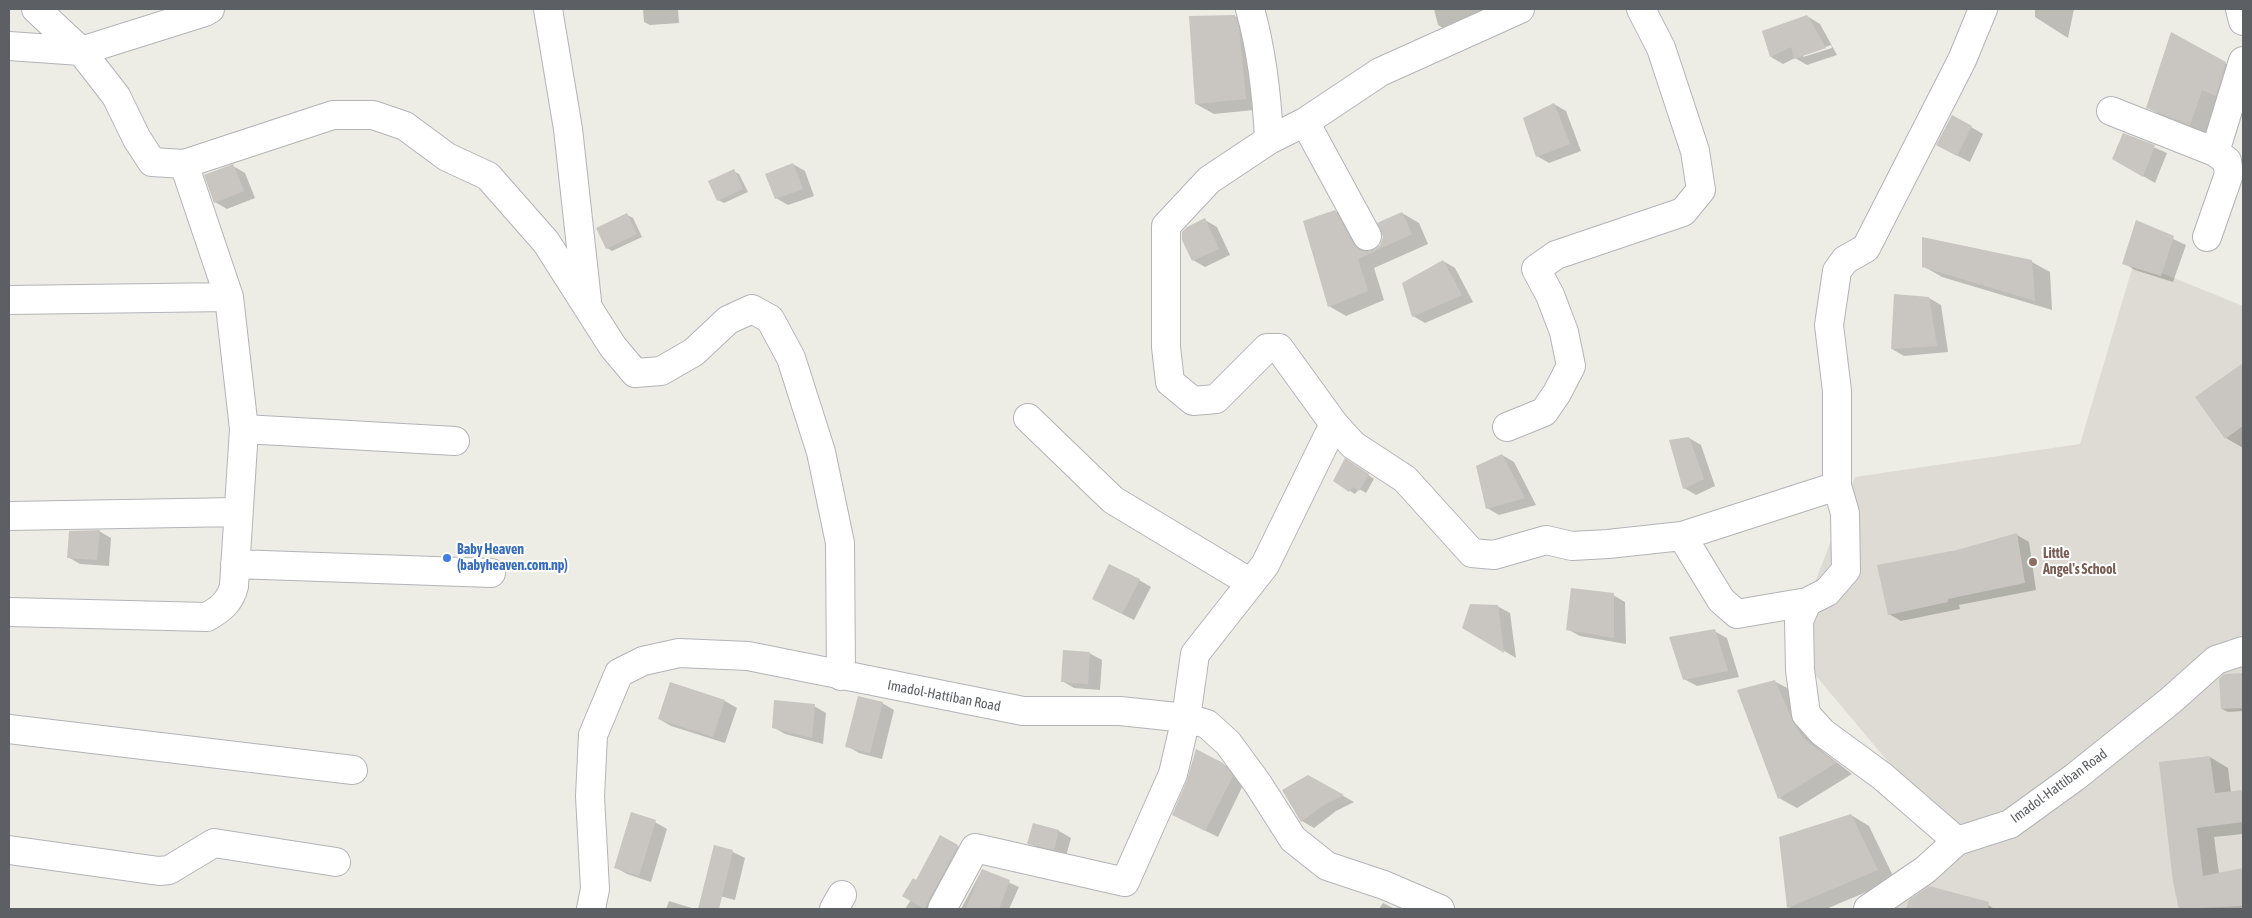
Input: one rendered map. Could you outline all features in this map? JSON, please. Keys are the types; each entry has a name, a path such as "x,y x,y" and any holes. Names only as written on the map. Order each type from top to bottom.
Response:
{"street":[{"path":"36,9 81,51 116,96 137,139 152,162 184,164 333,115 373,115 405,126 447,157 488,176 546,242 612,348 635,373 661,371 694,352 728,320 752,309 770,319 791,358 821,452 840,544 841,676"},
{"path":"9,46 81,51 161,17 210,9"},
{"path":"548,9 568,129 587,308"},
{"path":"1250,9 1258,38 1267,100 1269,140"},
{"path":"1520,9 1380,72 1305,122 1269,140 1209,180 1166,226 1166,347 1170,382 1193,401 1216,399 1267,348 1279,348 1334,424 1353,445 1405,479 1472,553 1494,555 1546,540 1572,546 1682,536 1837,486"},
{"path":"1507,427 1544,412 1557,393 1570,366 1564,332 1550,295 1536,269 1556,255 1683,212 1701,190 1695,152 1661,48 1640,9"},
{"path":"1682,536 1721,600 1736,614 1808,602 1827,592 1846,570 1845,513 1837,486 1836,391 1829,326 1837,271 1845,260 1866,248 1962,60 1983,9"},
{"path":"2240,9 2243,21"},
{"path":"2215,152 2243,61"},
{"path":"2111,112 2215,152 2226,161 2229,174 2207,237"},
{"path":"1305,122 1367,236"},
{"path":"9,612 207,617 221,609 232,596 244,429 229,297 184,164"},
{"path":"9,300 229,297"},
{"path":"1028,418 1113,500 1251,583"},
{"path":"942,909 976,848 1125,882 1173,774 1186,718 1195,654 1265,565 1334,424"},
{"path":"244,429 455,441"},
{"path":"9,516 238,512"},
{"path":"235,564 491,573"},
{"path":"1808,602 1799,621 1800,670 1806,714 1822,732 1882,776 1957,841"},
{"name":"Imadol-Hattiban Road","path":"1868,909 1925,870 1957,841 2010,824 2075,777 2170,701 2216,660 2243,651"},
{"name":"Imadol-Hattiban Road","path":"591,909 595,889 590,796 593,735 619,673 643,661 679,653 748,656 1023,712 1120,711 1186,718 1207,724 1228,743 1258,784 1293,839 1327,866 1384,885 1440,909"},
{"path":"9,729 353,770"},
{"path":"9,850 159,871 169,870 214,843 336,862"}],"shaded area":[{"name":"Little Angel's School","path":"2134,262 2243,306 2243,909 1853,909 1952,838 1791,646 1855,477 2080,444"}],"building":[{"path":"1235,15 1239,28 1246,99 1195,104 1189,16"},
{"path":"1807,15 1826,48 1794,59 1791,47 1770,57 1762,31"},
{"path":"2171,32 2226,62 2216,96 2202,90 2190,125 2146,108"},
{"path":"1554,103 1570,144 1536,157 1523,118"},
{"path":"1952,115 1972,126 1957,156 1936,145"},
{"path":"2123,133 2155,145 2143,177 2112,159"},
{"path":"793,163 803,189 775,199 765,174"},
{"path":"233,164 244,191 214,203 204,175"},
{"path":"734,169 743,189 717,201 708,181"},
{"path":"1335,210 1353,243 1359,250 1367,252 1380,245 1383,237 1377,223 1402,212 1412,234 1358,259 1368,291 1328,307 1303,221"},
{"path":"627,213 637,234 606,249 596,228"},
{"path":"1205,218 1219,249 1192,261 1182,240 1182,232 1187,227"},
{"path":"2136,220 2174,236 2161,276 2122,264"},
{"path":"1922,237 2032,260 2035,301 1922,267"},
{"path":"1443,260 1462,295 1412,317 1402,283"},
{"path":"1894,294 1929,297 1937,346 1891,349"},
{"path":"2243,363 2243,426 2225,439 2195,397"},
{"path":"1689,437 1704,479 1683,489 1669,440"},
{"path":"1502,454 1525,498 1486,509 1476,466"},
{"path":"1345,458 1369,474 1359,491 1353,487 1349,492 1333,481"},
{"path":"100,530 97,560 67,558 69,531"},
{"path":"2017,533 2025,583 1948,599 1948,602 1888,615 1877,565 1957,550"},
{"path":"1109,564 1140,579 1122,614 1092,599"},
{"path":"1571,588 1614,593 1614,638 1566,630"},
{"path":"1470,604 1498,605 1504,653 1462,628"},
{"path":"1715,629 1728,671 1683,680 1669,637"},
{"path":"1063,650 1090,652 1088,684 1061,682"},
{"path":"2243,673 2243,708 2221,709 2219,679 2224,674"},
{"path":"1775,680 1794,724 1803,738 1836,763 1778,799 1737,690"},
{"path":"670,682 725,700 713,737 658,719"},
{"path":"858,696 883,702 870,753 845,747"},
{"path":"774,700 815,704 812,738 772,728"},
{"path":"1196,749 1223,763 1233,776 1205,831 1172,815 1187,780"},
{"path":"2210,756 2215,793 2243,790 2243,822 2197,828 2203,876 2243,868 2243,906 2179,909 2173,882 2159,762"},
{"path":"1308,775 1344,795 1324,805 1301,822 1282,790"},
{"path":"631,812 656,820 639,876 614,868"},
{"path":"1851,814 1878,870 1787,908 1779,837"},
{"path":"1033,823 1059,830 1054,850 1027,844"},
{"path":"940,835 958,845 924,909 902,896 913,878 916,880"},
{"path":"714,845 733,850 719,909 698,909"},
{"path":"982,869 1010,880 999,909 966,909"},
{"path":"1929,886 1989,902 1988,909 1906,909 1909,900"}],"place":[{"name":"Baby Heaven (babyheaven.com.np)","path":"447,558"},
{"name":"Little Angel's School","path":"2033,562"}]}
